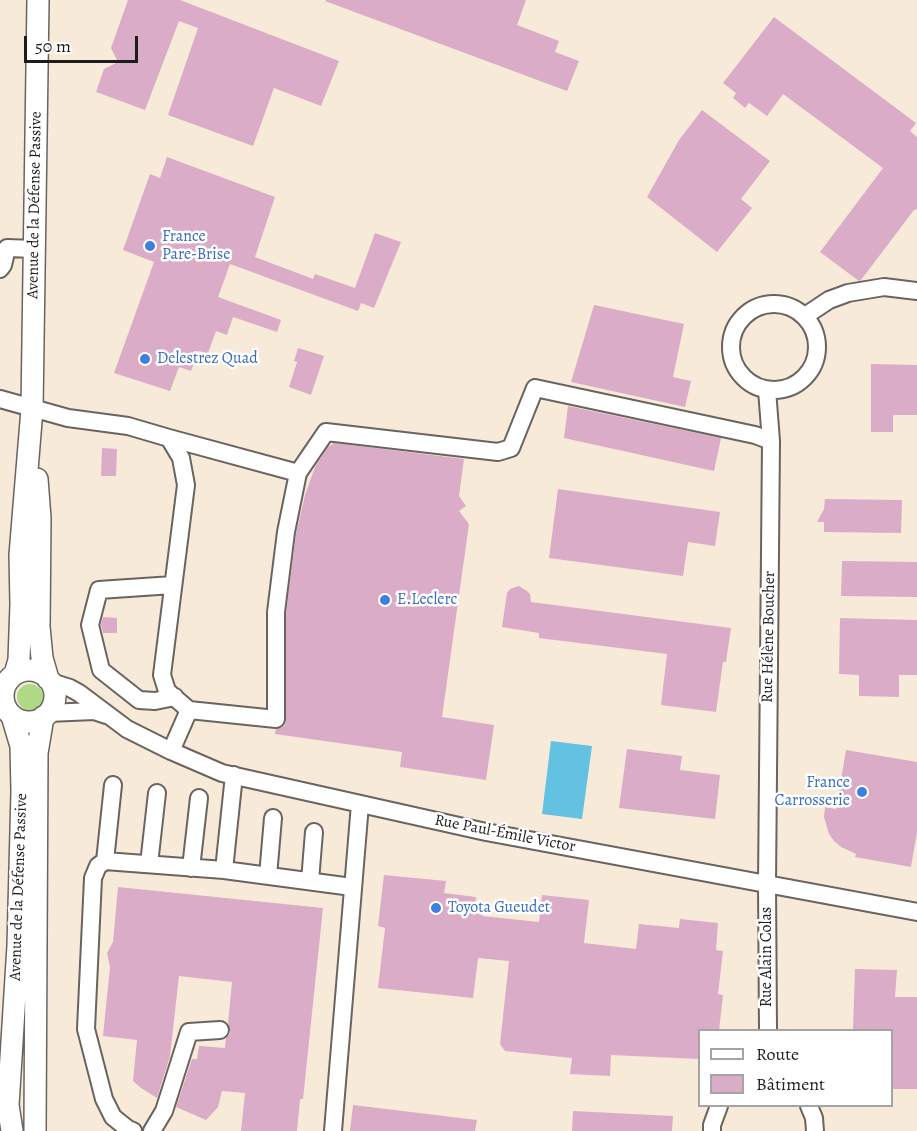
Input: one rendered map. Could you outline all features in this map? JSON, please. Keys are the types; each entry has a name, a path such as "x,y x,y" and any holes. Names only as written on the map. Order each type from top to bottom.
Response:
{"main road":[{"name":"Avenue de la Défense Passive","path":"8,680 19,660 20,555 32,409 38,0"},
{"name":"Avenue de la Défense Passive","path":"32,409 40,518 39,627 42,658 50,680"},
{"path":"28,670 43,674 50,680 55,698 53,706 46,715 36,721 28,722 20,720 7,711 3,695 8,680 28,670"},
{"name":"Avenue de la Défense Passive","path":"7,711 21,746 22,791 18,946 8,1105 12,1131"},
{"name":"Avenue de la Défense Passive","path":"35,1131 37,753 46,715"}],"street":[{"path":"0,269 3,264 4,247 34,249"},
{"path":"805,316 829,300 848,293 884,287 917,291"},
{"path":"778,303 792,307 805,316 813,327 817,340 817,354 813,367 805,378 794,386 781,390 767,390 753,385 741,376 733,364 730,349 732,334 739,321 750,310 763,304 778,303"},
{"path":"169,438 182,458 186,485 162,675 167,691 189,710 276,718 276,612 286,532 298,472 326,432 498,452 511,448 535,388 755,435 771,441"},
{"name":"Rue Hélène Boucher","path":"767,390 771,441 767,884"},
{"path":"0,399 68,418 128,426 298,472"},
{"path":"173,585 99,590 90,624 101,670 139,700 155,701 175,697"},
{"name":"Rue Paul-Émile Victor","path":"50,680 79,693 127,729 222,773 486,832 917,912"},
{"path":"171,751 189,710"},
{"name":"Rue Paul-Émile Victor","path":"46,715 94,711 107,715"},
{"path":"224,870 234,775"},
{"path":"105,861 113,785"},
{"path":"149,864 157,793"},
{"path":"191,868 199,798"},
{"path":"333,1131 360,804"},
{"path":"268,876 273,818"},
{"path":"310,881 314,832"},
{"path":"133,1131 113,1117 105,1098 86,1029 93,878 98,866 105,861 224,870 352,887"},
{"name":"Rue Alain Colas","path":"767,884 768,1029"},
{"path":"152,1131 164,1111 189,1032 220,1030"},
{"path":"712,1131 717,1107"},
{"path":"809,1107 814,1118 815,1131"}],"green space":[{"path":"30,684 40,687 43,697 40,707 30,710 20,707 17,697 20,687"}],"water":[{"path":"551,741 592,746 582,819 542,814"}],"building":[{"path":"128,0 180,0 339,61 321,106 274,88 253,146 168,115 198,28 179,21 145,110 96,92 104,69 118,62 111,48"},
{"path":"326,0 526,0 517,25 559,41 555,52 579,61 567,91"},
{"path":"774,17 916,123 910,131 917,137 917,209 859,281 820,252 883,168 783,94 767,116 749,103 745,108 733,98 736,93 723,83"},
{"path":"702,110 770,161 741,199 752,208 717,252 647,197 679,140"},
{"path":"167,157 275,197 255,257 313,279 315,274 355,288 375,233 401,242 374,308 361,303 358,311 230,264 218,297 281,320 277,332 233,317 227,335 216,331 208,353 198,351 191,371 179,367 170,391 114,373 154,262 123,250 150,174 160,178"},
{"path":"594,305 684,324 673,377 691,381 685,407 571,382"},
{"path":"298,348 324,356 311,395 289,387 297,362 294,361"},
{"path":"871,364 917,365 917,415 893,415 893,432 871,432"},
{"path":"568,406 721,438 714,471 564,438"},
{"path":"334,443 464,459 459,496 466,506 459,511 469,524 442,717 494,725 486,780 400,767 402,752 275,734 276,729 285,725 286,719 286,613 296,534 305,495 315,467 328,447"},
{"path":"102,448 117,449 116,476 101,476"},
{"path":"558,489 720,512 715,546 688,542 683,576 549,558"},
{"path":"825,499 902,500 901,533 824,532 824,522 817,522 824,509"},
{"path":"842,561 917,562 917,597 841,596"},
{"path":"519,586 530,594 531,602 731,628 726,662 723,662 716,712 661,705 667,654 539,638 539,633 502,627 507,593 510,589"},
{"path":"103,617 117,618 117,633 103,633 101,625"},
{"path":"840,618 917,620 917,675 899,675 899,697 859,696 859,675 839,674"},
{"path":"627,749 682,756 680,770 720,775 715,819 619,808"},
{"path":"846,750 917,762 917,832 911,867 855,857 856,854 841,847 829,834 824,817 825,807 836,809"},
{"path":"384,875 446,881 444,893 476,897 475,910 483,912 482,916 539,922 542,895 589,900 584,943 636,949 639,924 679,928 680,919 718,923 716,950 723,951 718,994 723,995 719,1029 698,1029 698,1059 611,1055 610,1076 570,1074 572,1058 505,1051 500,1044 509,961 478,958 473,998 378,988 385,928 378,926"},
{"path":"118,887 323,908 303,1099 300,1099 297,1131 241,1131 245,1093 222,1091 218,1107 206,1120 176,1107 192,1059 197,1059 199,1046 225,1048 226,1038 230,1034 228,1023 232,982 179,976 170,1056 157,1098 133,1081 137,1040 103,1036 110,967 107,953 113,942"},
{"path":"855,969 897,970 895,997 917,997 917,1089 893,1089 893,1029 853,1029"},
{"path":"353,1105 477,1120 475,1131 350,1131"},
{"path":"573,1111 673,1116 672,1131 572,1131"}],"place":[{"name":"France Pare-Brise","path":"150,246"},
{"name":"Delestrez Quad","path":"145,359"},
{"name":"E.Leclerc","path":"385,600"},
{"name":"France Carrosserie","path":"862,792"},
{"name":"Toyota Gueudet","path":"436,908"}]}
